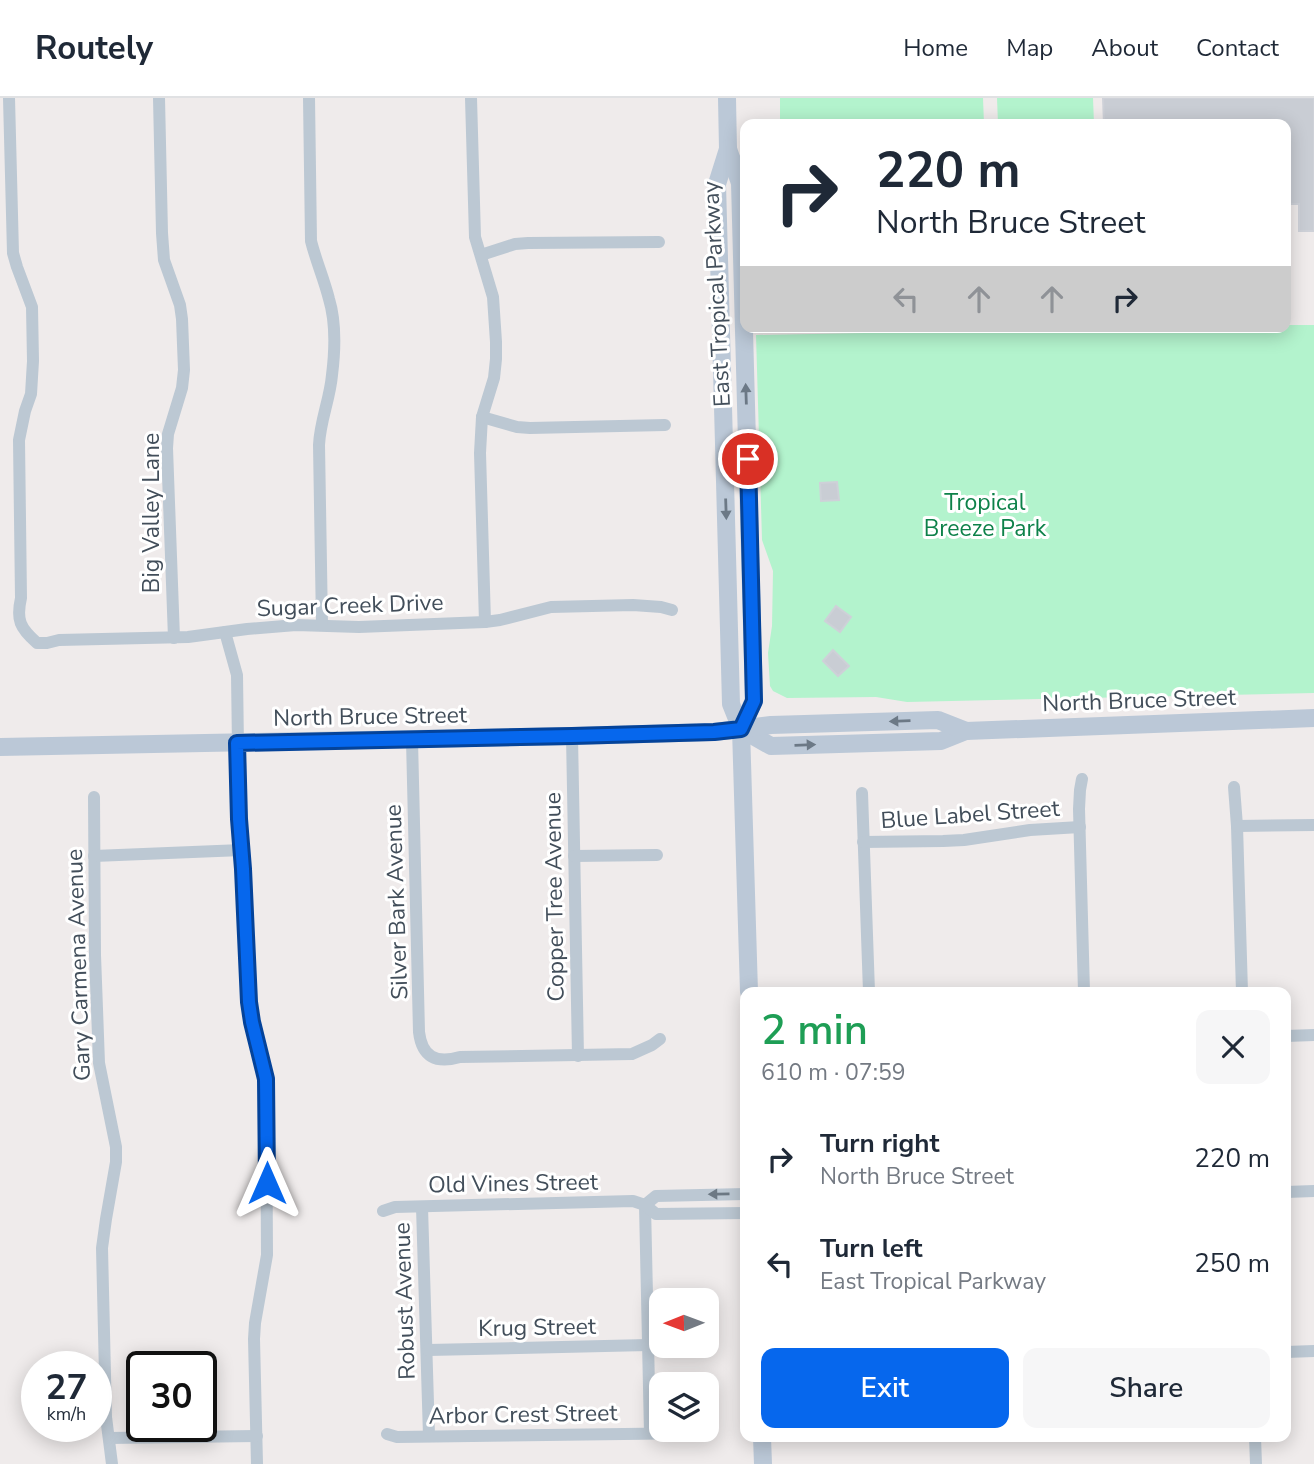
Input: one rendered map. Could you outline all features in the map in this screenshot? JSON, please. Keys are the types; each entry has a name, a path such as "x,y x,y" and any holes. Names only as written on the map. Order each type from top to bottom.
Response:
{"street":[{"name":"Sugar Creek Drive","path":"9,98 13,253 32,307 33,382 19,440 22,598 19,618 21,626 37,643 59,640 188,637 268,626 359,627 485,622 551,607 633,605 672,610"},
{"name":"Big Valley Lane","path":"159,98 164,260 180,305 184,370 168,434 174,638"},
{"path":"309,98 311,241 329,298 334,337 330,391 319,429 318,445 322,625"},
{"path":"471,98 475,237 493,297 496,351 494,378 482,417 480,453 485,622"},
{"name":"East Tropical Parkway","path":"727,98 728,149 717,184 731,704 741,729 749,987"},
{"path":"481,255 515,244 528,243 659,242"},
{"path":"482,417 517,427 665,425"},
{"path":"225,632 237,675 239,819 249,1002 266,1079 267,1255 255,1323 257,1464"},
{"name":"North Bruce Street","path":"0,747 412,740 741,729 771,746 941,741 966,731 1314,718"},
{"name":"Copper Tree Avenue","path":"572,736 578,1056"},
{"name":"Silver Bark Avenue","path":"412,740 419,1032 424,1051 443,1060 460,1057 578,1056"},
{"path":"1082,779 1080,827 1084,987"},
{"path":"1234,787 1242,987"},
{"path":"862,793 869,987"},
{"name":"Gary Carmena Avenue","path":"94,797 99,1063 116,1147 102,1248 104,1351"},
{"path":"1237,827 1314,825"},
{"name":"Blue Label Street","path":"863,842 964,840 1030,830 1080,827"},
{"path":"94,856 242,850"},
{"path":"574,856 657,855"},
{"path":"1291,1036 1314,1035"},
{"path":"578,1056 632,1054 660,1039"},
{"path":"1291,1192 1314,1191"},
{"name":"Old Vines Street","path":"645,1205 656,1196 740,1194"},
{"name":"Old Vines Street","path":"383,1211 395,1208 633,1201 645,1205 656,1214 740,1213"},
{"path":"645,1205 649,1389"},
{"name":"Robust Avenue","path":"422,1207 429,1436"},
{"name":"Krug Street","path":"428,1350 648,1345"},
{"path":"1291,1352 1314,1351"},
{"name":"Arbor Crest Street","path":"387,1434 397,1437 649,1433"},
{"path":"112,1438 257,1436"},
{"name":"Gary Carmena Avenue","path":"109,1442 112,1464"},
{"path":"762,1442 763,1464"},
{"path":"1255,1442 1256,1464"}],"green space":[{"path":"780,98 983,98 984,119 780,119"},
{"path":"997,98 1093,98 1094,119 998,119"},
{"name":"Tropical Breeze Park","path":"1291,325 1314,325 1314,693 907,702 876,697 787,698 773,691 770,686 768,653 772,626 773,571 762,540 756,335 1291,333"}],"building":[{"path":"1103,98 1314,98 1314,231 1299,231 1299,204 1291,204 1291,119 1104,119"},
{"path":"837,482 839,500 821,501 820,483"},
{"path":"836,606 851,617 840,632 825,621"},
{"path":"833,650 849,666 838,676 823,661"}],"route":[{"path":"267,1183 266,1079 249,1002 237,743 572,736 741,729 754,701 748,459"}]}
